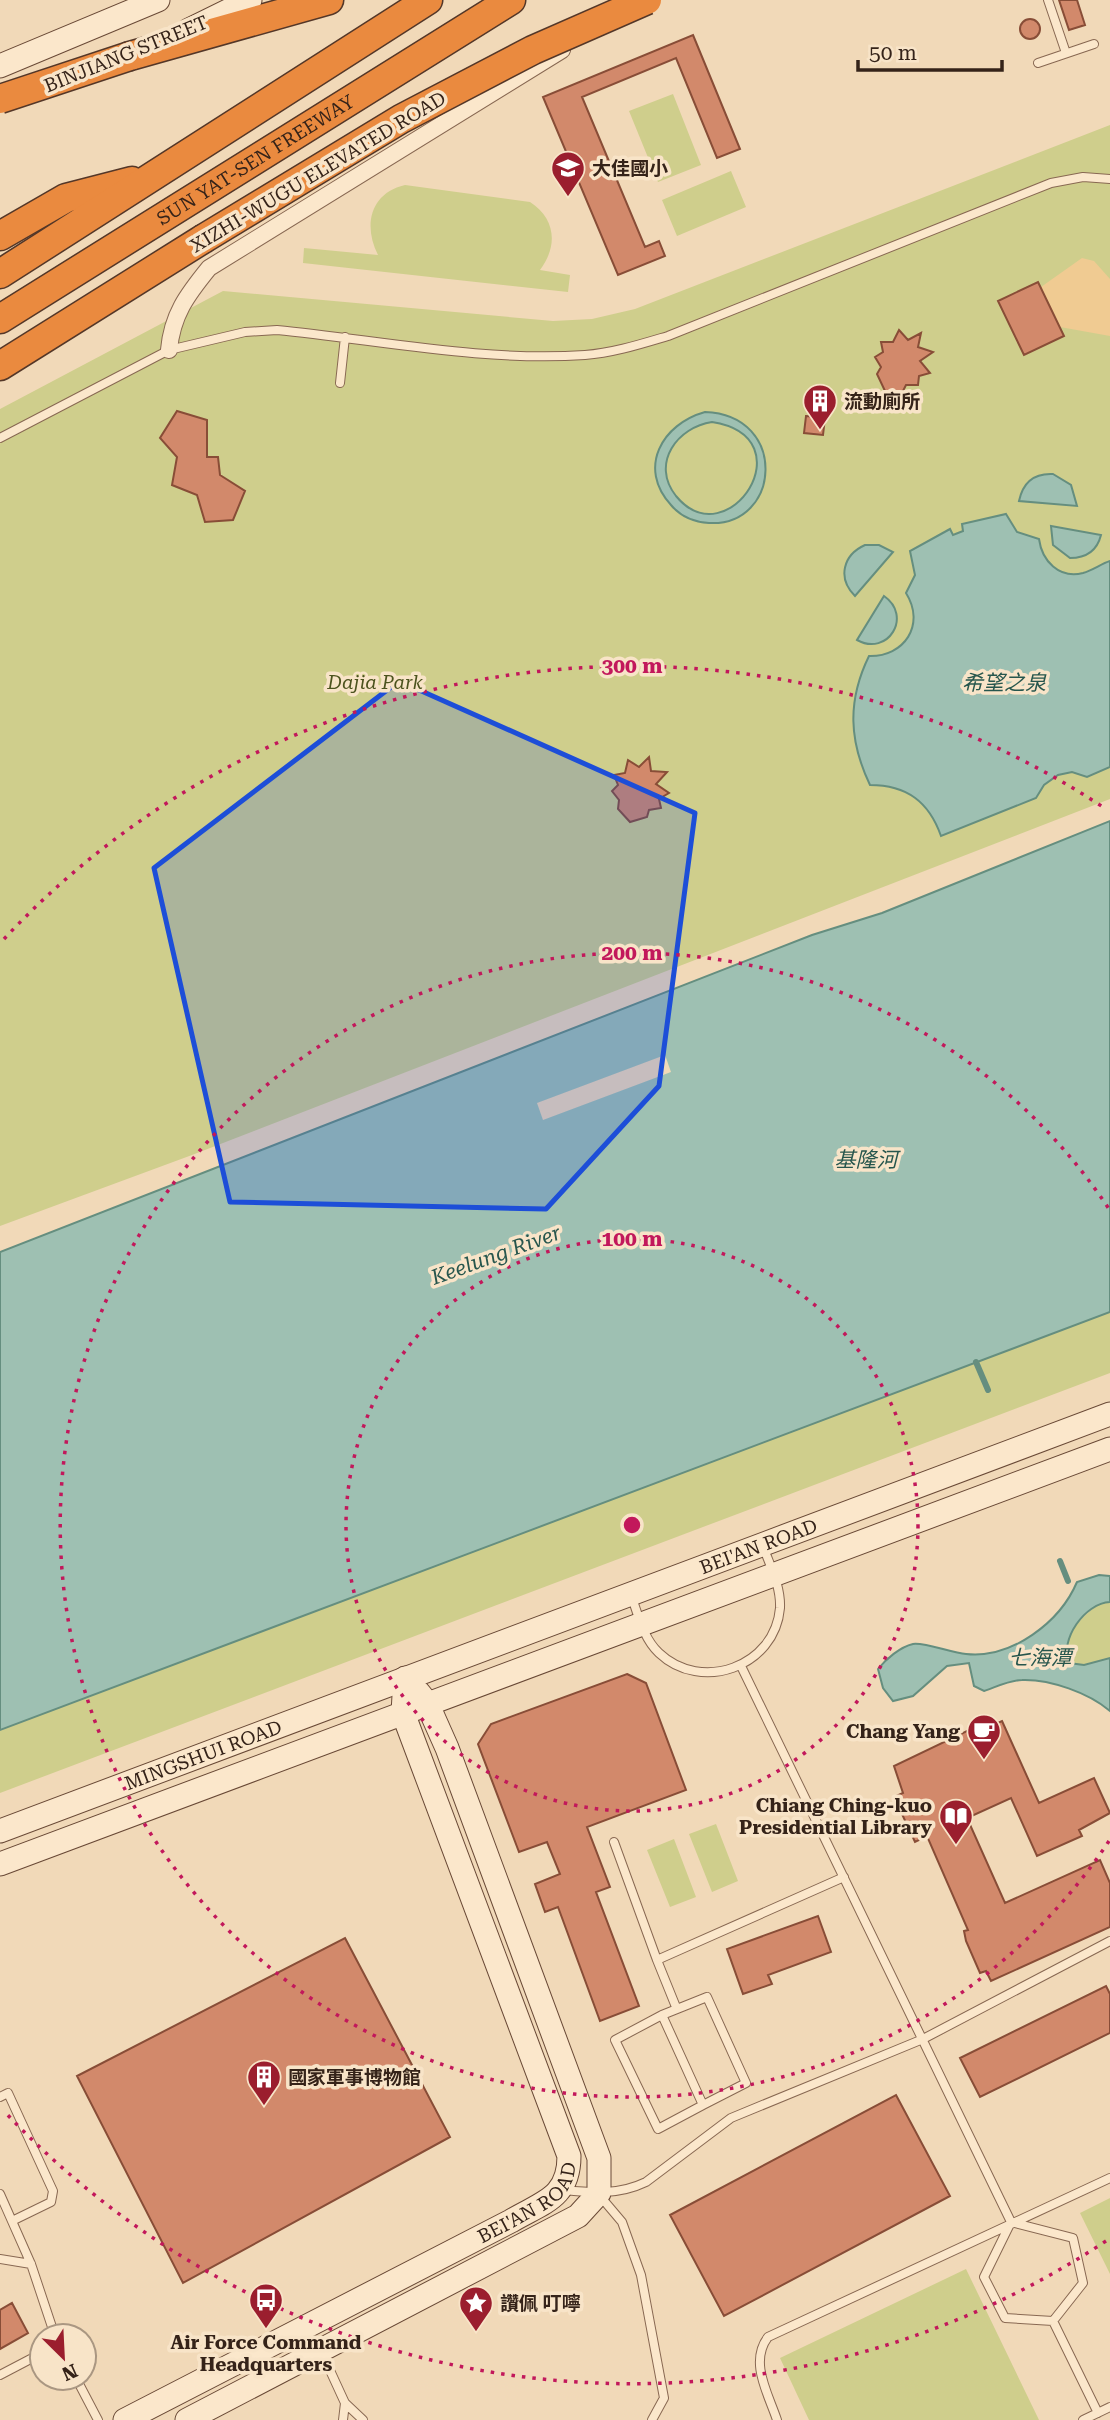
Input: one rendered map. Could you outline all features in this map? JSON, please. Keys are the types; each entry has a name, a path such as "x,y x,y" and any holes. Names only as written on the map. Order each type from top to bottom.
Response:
{"highway":[{"path":"0,102 130,56 329,0"},
{"path":"0,274 429,0"},
{"name":"SUN YAT-SEN FREEWAY","path":"0,319 511,0"},
{"name":"XIZHI-WUGU ELEVATED ROAD","path":"0,366 401,119 533,50 645,0"},
{"path":"0,236 66,198 155,175"}],"main road":[{"name":"BINJIANG STREET","path":"0,66 158,0"},
{"name":"BINJIANG STREET","path":"0,102 197,26 250,0"},
{"name":"BEI'AN ROAD","path":"405,1678 1110,1414"},
{"name":"BEI'AN ROAD","path":"403,1713 1110,1448"},
{"name":"BEI'AN ROAD","path":"187,2420 578,2216 598,2193 599,2158 447,1748 427,1703 405,1678"},
{"name":"BEI'AN ROAD","path":"125,2420 511,2221 563,2190 569,2172 569,2156 556,2114 403,1713 405,1678"},
{"name":"MINGSHUI ROAD","path":"0,1831 405,1678"},
{"name":"MINGSHUI ROAD","path":"0,1864 403,1713"}],"street":[{"path":"169,349 171,324 185,297 209,268 645,0"},
{"path":"309,2326 321,2350"}],"lane":[{"path":"1048,0 1066,53"},
{"path":"1038,63 1094,44"},
{"path":"0,438 169,349 245,332 276,330 522,355 586,355 619,350 668,337 1051,183 1083,177 1110,179"},
{"path":"340,383 345,337"},
{"path":"631,1595 657,1652 675,1665 697,1673 720,1673 741,1666 761,1651 774,1631 780,1608 774,1575 763,1546"},
{"path":"741,1666 1011,2222 1073,2238 1083,2283 1054,2321"},
{"path":"614,1842 676,2007"},
{"path":"657,1960 844,1877"},
{"path":"563,2190 598,2193 632,2189 646,2182 731,2118 923,2039 1110,1941"},
{"path":"707,1997 746,2084 658,2129 615,2040 676,2007 707,1997"},
{"path":"662,2015 702,2105"},
{"path":"0,2097 8,2094 53,2191 51,2202 12,2221"},
{"path":"777,2420 759,2368 759,2348 768,2337 1110,2178"},
{"path":"598,2193 622,2222 640,2275 664,2398 651,2419 642,2420"},
{"path":"0,2194 31,2264 50,2322"},
{"path":"1011,2222 984,2277 1005,2318 1054,2321"},
{"path":"0,2259 31,2264"},
{"path":"1054,2321 1098,2413"},
{"path":"321,2350 345,2403 363,2420"},
{"path":"0,2375 28,2360"},
{"path":"83,2392 98,2420"},
{"path":"342,2420 345,2403"},
{"path":"1083,2420 1110,2407"}],"highlighted area":[{"path":"399,681 695,813 659,1086 546,1209 230,1202 154,868"}],"green space":[{"path":"673,94 701,165 658,182 629,111"},
{"name":"Dajia Park","path":"1110,125 1110,799 192,1155 0,1226 0,409 223,291 553,321 592,319 635,309"},
{"path":"731,171 746,207 677,236 662,200"},
{"path":"405,185 530,202 545,216 552,233 550,252 540,270 570,275 568,292 303,263 304,248 378,255 371,233 373,212 384,195"},
{"path":"1110,1294 1110,1373 0,1793 0,1713"},
{"path":"1102,1602 1110,1602 1110,1658 1084,1665 1069,1663 1067,1645 1074,1628"},
{"path":"716,1824 738,1881 712,1892 689,1834"},
{"path":"674,1839 696,1897 670,1907 647,1850"},
{"path":"1110,2198 1110,2274 1080,2213"},
{"path":"966,2269 1039,2420 809,2420 780,2358"}],"sand":[{"path":"1082,258 1094,261 1110,279 1110,336 1060,327 1021,345 1002,308 1041,287"}],"water":[{"path":"705,412 732,418 751,431 762,449 766,470 762,490 751,508 733,520 709,523 693,520 675,509 661,491 655,462 659,449 677,426","holes":["712,422 740,432 754,449 757,469 750,488 736,504 717,513 696,512 676,496 669,484 666,471 671,448 688,431"]},
{"path":"1053,474 1071,485 1077,506 1019,501 1030,480 1040,475"},
{"name":"希望之泉","path":"1006,514 1017,532 1039,539 1048,561 1059,571 1083,573 1110,561 1110,767 1087,777 1072,772 1058,775 1044,785 1036,798 941,836 930,814 915,798 895,788 870,785 855,737 853,721 857,689 869,656 881,655 901,645 912,627 914,616 906,593 915,575 910,551 950,529 953,535 963,531 962,524"},
{"path":"1051,526 1101,535 1090,552 1081,557 1070,558 1053,545"},
{"path":"865,545 879,545 893,552 855,596 846,582 845,568 852,555"},
{"path":"884,596 892,604 896,614 893,632 878,643 868,644 857,640"},
{"name":"基隆河","path":"1110,821 1110,1312 0,1730 0,1252 812,935 882,913"},
{"name":"七海潭","path":"1099,1575 1110,1576 1110,1602 1092,1609 1076,1624 1067,1654 1069,1663 1084,1665 1110,1658 1110,1711 1080,1693 1033,1680 1008,1682 984,1691 974,1686 969,1663 947,1666 913,1696 893,1701 883,1688 878,1669 889,1657 903,1648 918,1644 966,1654 983,1654 1017,1644 1047,1624 1069,1597 1077,1582"}],"pier":[{"path":"665,1055 671,1072 543,1120 537,1103"}],"building":[{"path":"1059,0 1077,0 1085,25 1069,30"},
{"path":"1030,19 1037,22 1040,29 1037,36 1030,39 1023,36 1020,29 1023,22"},
{"path":"693,35 740,149 717,158 676,58 582,97 645,247 659,241 665,256 618,275 543,97"},
{"path":"1038,282 1064,336 1024,355 998,301"},
{"path":"899,330 908,340 921,333 918,347 933,352 920,361 930,373 919,376 918,385 906,385 903,391 885,391 877,374 881,367 875,357 883,352 881,342 893,342"},
{"path":"177,411 207,420 207,457 218,457 220,475 245,491 233,520 205,522 197,495 172,485 177,457 160,438"},
{"path":"806,416 825,418 823,435 804,433"},
{"path":"649,757 651,771 667,772 656,784 669,793 659,799 661,808 649,810 647,817 630,822 618,809 619,800 612,791 618,785 614,775 625,773 628,760 639,767"},
{"path":"627,1674 646,1683 686,1790 587,1827 610,1887 596,1892 639,2006 600,2021 558,1907 545,1912 535,1884 560,1874 547,1842 519,1852 478,1744 491,1724"},
{"name":"Chiang Ching-kuo Presidential Library","path":"1002,1721 1039,1803 1094,1778 1110,1813 1079,1830 1082,1836 1037,1856 1011,1798 967,1818 1005,1903 1100,1860 1110,1883 1110,1927 991,1981 986,1971 980,1973 966,1941 964,1931 968,1930 927,1836 915,1842 894,1797 903,1793 894,1766 971,1729 973,1734"},
{"path":"818,1916 831,1952 768,1975 772,1984 743,1994 727,1949"},
{"name":"國家軍事博物館","path":"345,1938 450,2137 183,2283 77,2076"},
{"path":"1106,1986 1110,1994 1110,2033 980,2097 960,2058"},
{"path":"896,2095 950,2196 724,2316 670,2215"},
{"path":"12,2303 28,2333 0,2349 0,2310"}],"waterway":[{"path":"976,1362 988,1390"},
{"path":"1060,1561 1068,1581"}],"place":[{"name":"大佳國小","path":"568,198"},
{"name":"流動廁所","path":"820,431"},
{"name":"Chang Yang","path":"984,1761"},
{"name":"Chiang Ching-kuo Presidential Library","path":"956,1846"},
{"name":"國家軍事博物館","path":"264,2107"},
{"name":"Air Force Command Headquarters","path":"266,2330"},
{"name":"讚佩 叮嚀","path":"476,2333"}],"water label":[{"name":"Keelung River","path":"496,1255"}]}
